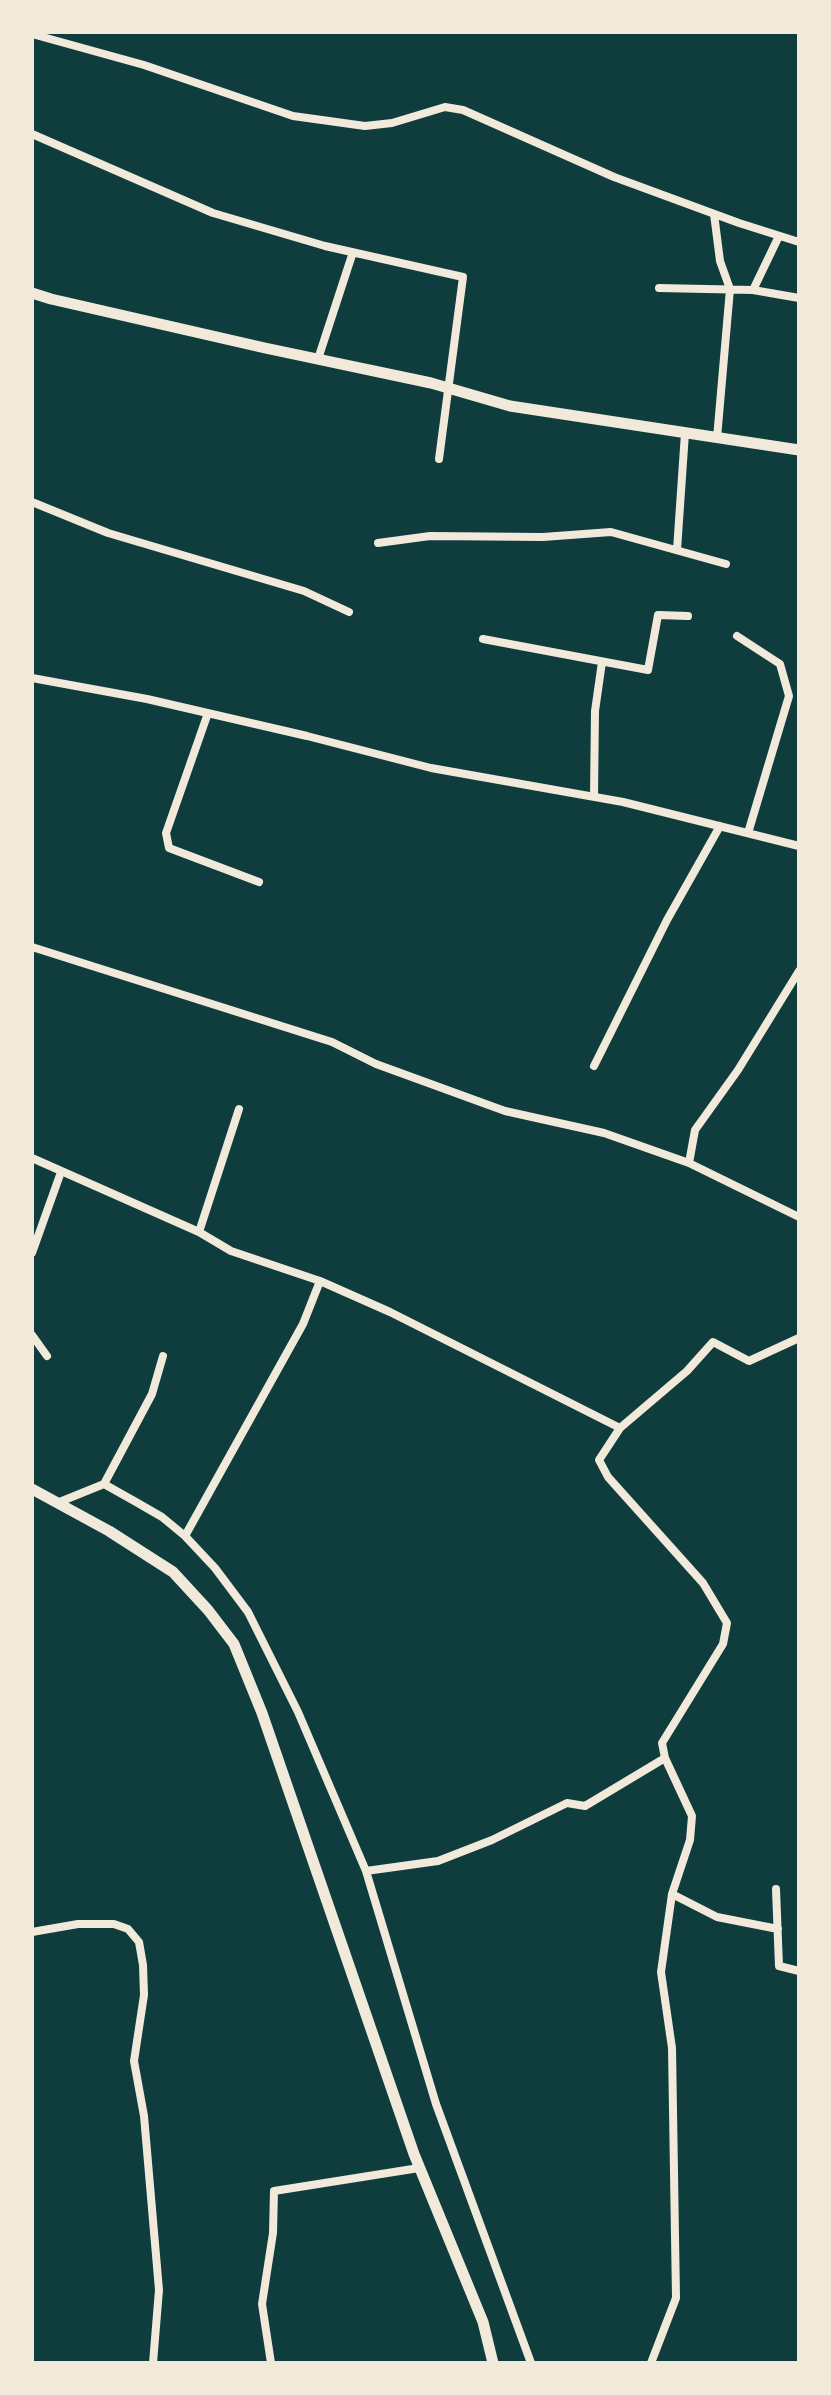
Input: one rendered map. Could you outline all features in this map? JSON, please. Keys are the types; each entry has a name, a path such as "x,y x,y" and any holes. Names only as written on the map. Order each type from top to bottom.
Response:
{"street":[{"path":"32,34 144,65 293,116 365,126 392,123 445,107 463,110 614,177 799,242"},
{"path":"32,134 213,213 353,252 463,277 439,459"},
{"path":"714,214 720,261 730,289 717,438"},
{"path":"753,290 779,236"},
{"path":"318,359 353,252"},
{"path":"659,288 753,290 799,298"},
{"path":"32,293 448,388 510,406 799,450"},
{"path":"677,550 685,433"},
{"path":"32,502 108,533 304,591 349,612"},
{"path":"378,543 430,536 543,537 611,532 726,564"},
{"path":"483,639 648,670 658,615 688,616"},
{"path":"737,636 780,664 789,696 748,833"},
{"path":"594,796 595,711 602,662"},
{"path":"32,678 147,699 431,768 594,796 799,846"},
{"path":"208,713 166,833 169,848 259,882"},
{"path":"594,1066 667,920 720,826"},
{"path":"32,947 332,1042 376,1064 505,1111 604,1133 689,1163 799,1217"},
{"path":"689,1163 695,1130 738,1070 799,971"},
{"path":"199,1232 239,1109"},
{"path":"32,1158 199,1232 231,1251 320,1281 390,1312 620,1428"},
{"path":"32,1253 61,1172"},
{"path":"185,1536 303,1324 320,1281"},
{"path":"32,1335 47,1356"},
{"path":"651,2363 676,2298 672,2048 661,1972 672,1894 690,1840 692,1816 665,1758 662,1743 723,1644 727,1623 703,1583 608,1477 599,1460 620,1428 687,1371 713,1342 749,1361 799,1338"},
{"path":"57,1503 104,1484 152,1394 163,1356"},
{"path":"104,1484 162,1517 215,1568 248,1612 298,1712 366,1871 436,2104 531,2363"},
{"path":"32,1489 109,1531 173,1572 234,1644 262,1713 419,2168 483,2322 493,2363"},
{"path":"366,1871 438,1861 492,1840 567,1803 585,1806 665,1758"},
{"path":"776,1889 779,1966 799,1971"},
{"path":"672,1894 717,1917 778,1929"},
{"path":"32,1932 78,1924 114,1924 128,1929 139,1942 144,1995 134,2061 144,2116 159,2290 153,2363"},
{"path":"271,2363 262,2304 273,2233 274,2191 419,2168"}]}
